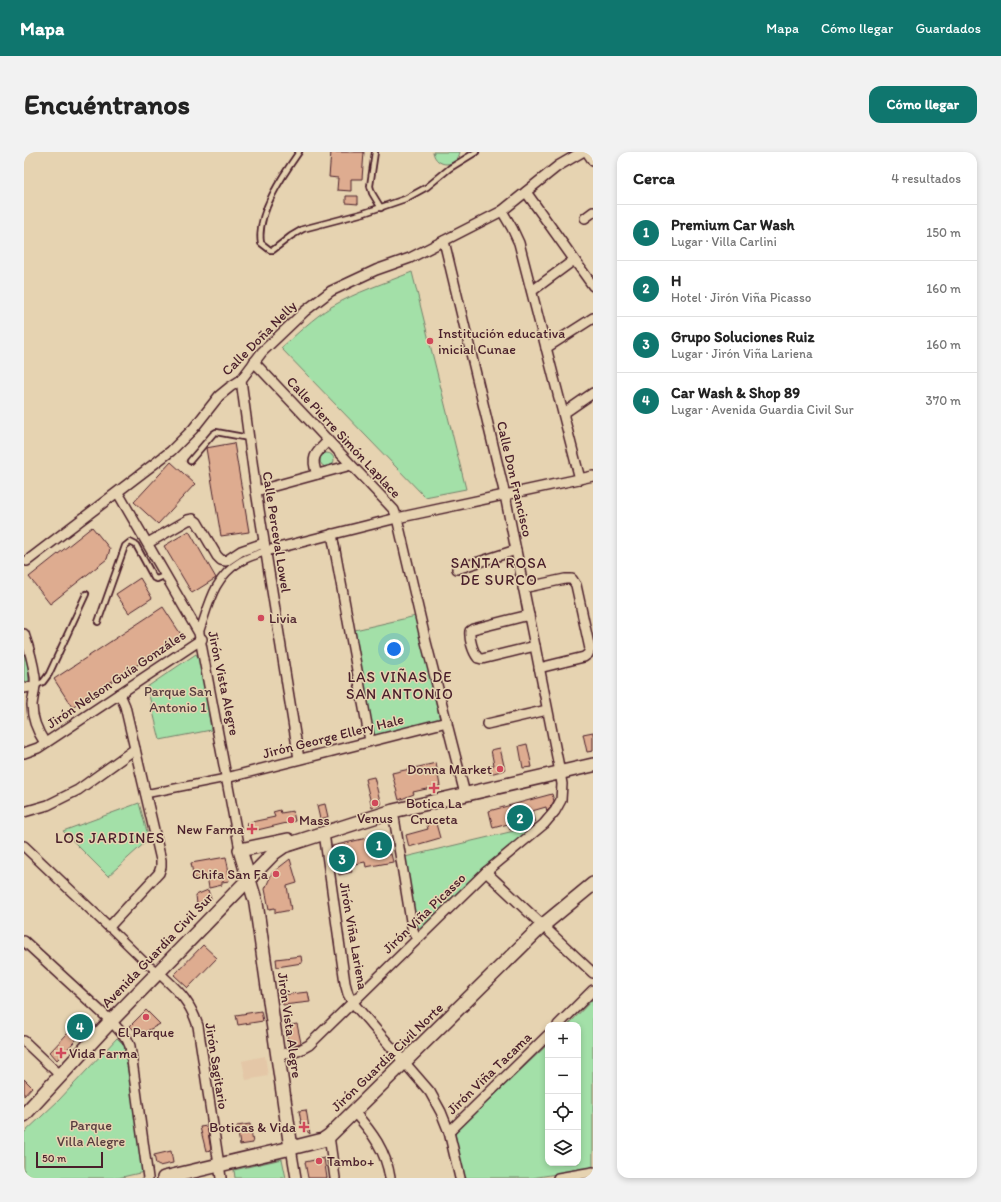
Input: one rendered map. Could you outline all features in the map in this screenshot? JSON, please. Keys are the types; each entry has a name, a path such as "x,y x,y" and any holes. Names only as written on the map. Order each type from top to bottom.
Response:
{"main road":[{"name":"Avenida Guardia Civil Sur","path":"24,1116 111,1021 263,862 284,846 393,812 593,765"},
{"name":"Avenida Guardia Civil Sur","path":"240,850 324,833"},
{"path":"240,850 249,877"},
{"name":"Jirón Vista Alegre","path":"249,877 256,903 291,1148"},
{"name":"Jirón Guardia Civil Norte","path":"164,1178 323,1140 329,1136 405,1063 542,926 593,884"}],"street":[{"name":"Calle Doña Nelly","path":"27,561 118,493 171,451 193,429 219,396 240,380 262,352 305,310 331,291 376,270 410,258 502,211 558,166 582,152"},
{"path":"587,152 593,161"},
{"path":"526,192 593,286"},
{"path":"502,211 519,243 580,479"},
{"path":"585,218 593,212"},
{"name":"Calle Don Francisco","path":"444,241 505,495 560,772"},
{"path":"532,291 574,260"},
{"path":"546,348 593,318"},
{"name":"Calle Pierre Simón Laplace","path":"254,362 394,510 465,794"},
{"name":"Calle Perceval Lowel","path":"240,380 256,491 300,759"},
{"path":"564,413 593,393"},
{"path":"317,474 314,466 316,453 328,441"},
{"path":"256,491 351,465"},
{"path":"148,543 188,520 193,519 197,522 217,556 221,560 226,561 241,551 332,534 468,502 593,476"},
{"name":"Jirón Vista Alegre","path":"118,493 200,636 240,850"},
{"path":"332,534 370,741"},
{"path":"200,636 215,588 224,576 241,562 265,547"},
{"path":"457,569 516,550"},
{"path":"524,588 565,579 572,579 576,584 590,649 588,654 584,657 539,668"},
{"path":"529,615 473,629 470,631 470,635 475,655 482,659 535,646"},
{"path":"24,634 33,665 35,686 32,707 34,723 45,743"},
{"name":"Jirón Nelson Guía Gonzáles","path":"24,753 38,748 119,694 200,636"},
{"path":"24,688 35,686"},
{"path":"108,927 159,873 161,867 161,860 125,706 119,694"},
{"path":"487,724 547,710"},
{"name":"Jirón George Ellery Hale","path":"226,778 447,722"},
{"path":"24,812 48,805 78,790 135,749"},
{"name":"Jirón Viña Picasso","path":"278,1054 298,1051 304,1048 353,1003 486,872 544,824 555,812 561,800 562,784 560,772"},
{"path":"145,794 226,778"},
{"path":"393,812 412,926 414,933 418,938"},
{"name":"Jirón Viña Lariena","path":"324,833 348,994 353,1003 430,1092 442,1112 449,1132 460,1178"},
{"path":"24,846 147,964 158,972"},
{"path":"486,872 593,973"},
{"path":"24,941 111,1021 126,1038 130,1046 148,1178"},
{"name":"Jirón Sagitario","path":"158,972 181,994 194,1014 198,1026 221,1178"},
{"path":"561,1022 593,990"},
{"name":"Jirón Viña Tacama","path":"449,1132 545,1038"},
{"path":"24,1042 61,1076"},
{"path":"354,1112 367,1126 381,1147 390,1178"},
{"path":"329,1136 335,1178"},
{"name":"Jirón Vista Alegre","path":"291,1148 296,1178"},
{"path":"558,1178 593,1172"}],"lane":[{"path":"299,152 279,181 266,210 259,235 261,244 270,250 273,250 303,229 382,208 405,199 426,187 450,168 476,152"},
{"path":"375,152 370,186 372,193 382,208"},
{"path":"190,461 216,432 249,438"},
{"path":"98,622 127,543 130,542 136,545 154,578 160,579 166,575"},
{"path":"35,686 43,682 49,674 86,594"}],"shaded area":[{"path":"265,1056 268,1076 246,1080 242,1061"}],"green space":[{"path":"433,152 460,152 455,161 446,164 438,161"},
{"path":"412,272 466,489 425,497 281,348 324,311 360,292"},
{"path":"324,453 330,453 334,457 334,463 330,467 324,467 320,463 320,457"},
{"path":"416,616 440,720 372,736 355,630"},
{"path":"24,652 28,666 29,685 24,687"},
{"name":"Parque San Antonio 1","path":"196,654 202,664 211,730 160,740 147,687"},
{"path":"139,803 149,839 108,876 63,831"},
{"path":"535,826 478,874 421,929 416,925 405,857"},
{"path":"593,999 593,1168 532,1178 465,1178 455,1134 545,1047 545,1166 581,1166 581,1022 571,1022"},
{"name":"Parque Villa Alegre","path":"117,1038 124,1045 144,1172 118,1178 24,1178 24,1133 59,1100"},
{"path":"282,1159 286,1178 235,1178 234,1170"}],"building":[{"path":"331,152 364,152 362,179 351,179 351,191 337,190 338,178 329,177"},
{"path":"346,196 358,196 358,204 346,203"},
{"path":"234,443 249,532 221,536 206,448"},
{"path":"171,462 195,484 158,524 134,502"},
{"path":"92,527 110,549 107,559 50,604 29,577"},
{"path":"189,531 216,578 192,593 164,546"},
{"path":"140,578 152,598 129,613 116,594"},
{"path":"163,607 182,636 72,707 54,679"},
{"path":"593,732 593,751 587,752 583,734"},
{"path":"527,744 532,767 523,768 519,746"},
{"path":"500,748 505,770 490,774 488,766 494,765 491,750"},
{"path":"436,763 440,786 413,792 414,794 399,800 392,773"},
{"path":"374,777 381,805 372,807 365,779"},
{"path":"552,794 554,801 547,812 546,807 532,811 535,824 510,830 508,824 493,828 489,811"},
{"path":"325,804 328,817 320,819 317,806"},
{"path":"280,810 281,813 293,811 295,821 249,832 247,823 275,817 273,812"},
{"path":"435,820 440,838 409,847 406,835 428,829 426,822"},
{"path":"380,835 384,855 391,854 393,862 366,867 365,862 350,865 352,872 339,875 332,846"},
{"path":"226,857 229,881 222,882 222,885 209,888 207,876 194,879 191,863"},
{"path":"290,859 297,883 287,886 291,910 275,913 275,908 269,909 265,889 272,873"},
{"path":"208,890 211,899 197,904 196,895"},
{"path":"203,945 217,958 188,988 174,975"},
{"path":"301,956 302,963 277,967 276,959"},
{"path":"308,992 310,1002 283,1005 281,995"},
{"name":"El Parque","path":"146,1010 160,1024 141,1034 138,1030 135,1031 130,1026"},
{"path":"261,1011 263,1021 238,1025 236,1015"},
{"path":"84,1016 92,1023 57,1060 50,1052"},
{"path":"297,1024 301,1043 289,1047 285,1026"},
{"path":"24,1079 32,1087 24,1096"},
{"path":"306,1110 310,1134 302,1127 299,1111"},
{"path":"250,1124 253,1143 240,1145 237,1126"},
{"path":"207,1126 211,1150 206,1151 200,1127"},
{"path":"171,1151 173,1163 159,1166 156,1164 154,1155"},
{"path":"324,1158 327,1178 308,1178 305,1162"}],"place":[{"name":"Institución educativa inicial Cunae","path":"430,341"},
{"name":"Livia","path":"261,618"},
{"name":"Donna Market","path":"500,769"},
{"name":"Botica La Cruceta","path":"434,788"},
{"name":"Venus","path":"375,803"},
{"name":"H","path":"520,818"},
{"name":"Mass","path":"291,820"},
{"name":"New Farma","path":"252,829"},
{"name":"Premium Car Wash","path":"379,845"},
{"name":"Grupo Soluciones Ruiz","path":"342,859"},
{"name":"Chifa San Fa","path":"276,874"},
{"name":"El Parque","path":"146,1017"},
{"name":"Car Wash & Shop 89","path":"80,1027"},
{"name":"Vida Farma","path":"61,1053"},
{"name":"Boticas & Vida","path":"304,1127"},
{"name":"Tambo+","path":"319,1161"}],"district":[{"name":"SANTA ROSA DE SURCO","path":"499,572"},
{"name":"LAS VIÑAS DE SAN ANTONIO","path":"400,686"},
{"name":"LOS JARDINES","path":"110,838"}]}
